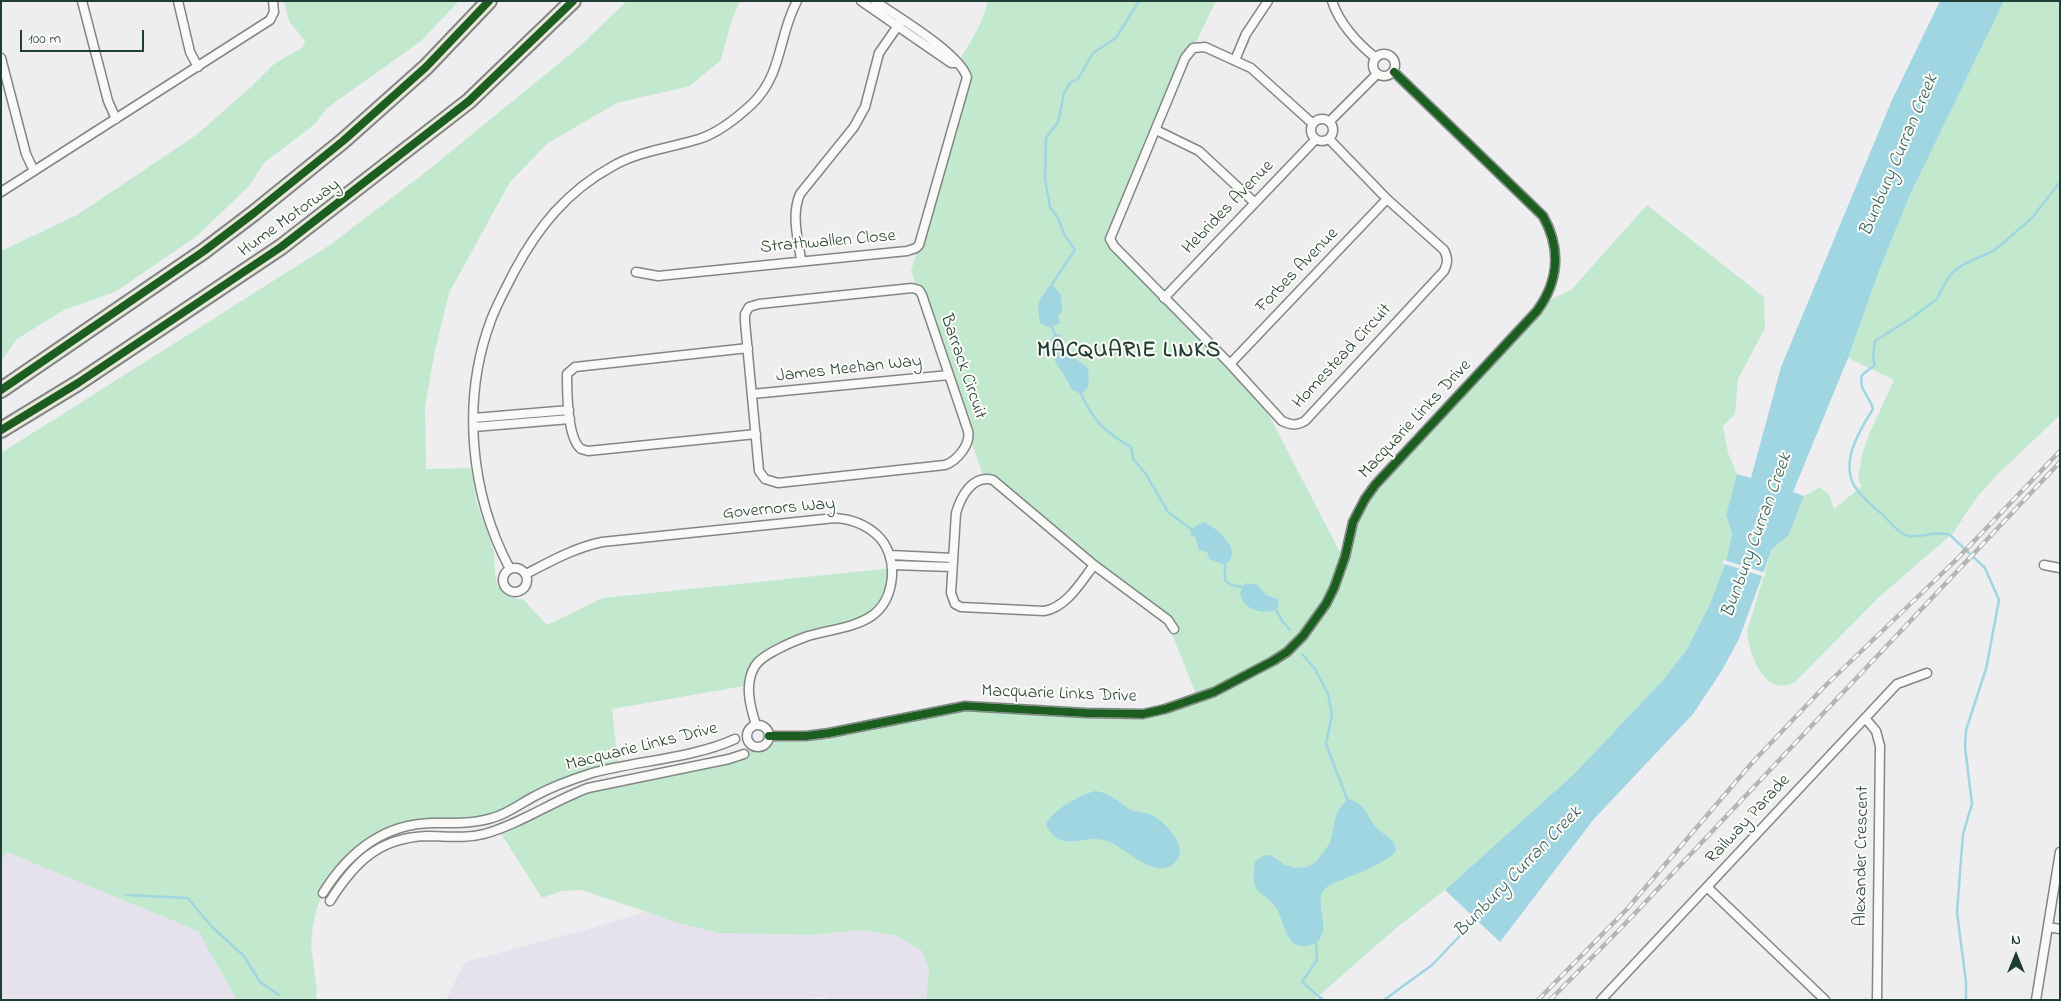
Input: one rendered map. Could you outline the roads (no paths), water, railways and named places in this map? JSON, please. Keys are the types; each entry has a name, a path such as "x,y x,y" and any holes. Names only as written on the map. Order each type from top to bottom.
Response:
{"highway":[{"name":"Hume Motorway","path":"1,390 204,251 262,207 343,141 426,67 489,1"},
{"name":"Hume Motorway","path":"1,430 78,382 281,247 469,101 573,1"}],"street":[{"path":"82,1 108,101 116,119"},
{"path":"178,1 190,52 198,67"},
{"path":"1,192 270,20 274,12 273,1"},
{"path":"510,569 500,550 488,519 480,486 474,446 474,418 478,371 491,320 519,264 540,229 570,195 592,178 614,165 639,154 707,136 751,105 764,91 772,78 790,14 796,1"},
{"path":"861,1 900,23"},
{"path":"875,1 900,23"},
{"path":"1235,60 1246,34 1268,1"},
{"path":"1332,1 1342,21 1353,36 1376,58"},
{"path":"801,260 795,215 797,200 854,128 865,107 880,53 900,23"},
{"name":"Strathwallen Close","path":"636,272 658,276 801,260 909,251 916,248 919,244 967,77 964,70 956,62 951,62 900,23"},
{"name":"Homestead Circuit","path":"1313,124 1256,72 1235,60 1205,47 1198,46 1190,50 1110,239 1114,246 1230,364 1282,421 1291,425 1298,425 1305,421 1444,271 1447,264 1447,256 1444,250 1388,199 1329,139"},
{"path":"1382,54 1392,56 1396,65 1394,72 1384,76 1377,74 1373,66 1376,58 1382,54"},
{"path":"1,58 26,154 34,171"},
{"name":"Macquarie Links Drive","path":"769,736 806,736 829,733 965,706 1086,713 1144,714 1182,704 1230,684 1287,652 1303,636 1326,604 1334,588 1345,557 1353,522 1365,499 1384,473 1538,311 1548,295 1556,261 1553,238 1543,216 1394,72"},
{"path":"1330,122 1377,74"},
{"path":"1320,119 1330,122 1334,130 1329,139 1323,141 1316,139 1311,132 1313,124 1320,119"},
{"path":"1156,130 1199,151 1255,203"},
{"name":"Hebrides Avenue","path":"1164,298 1316,139"},
{"name":"Forbes Avenue","path":"1230,364 1388,199"},
{"name":"Barrack Circuit","path":"912,288 919,290 949,375 969,437 968,443 955,460 945,465 772,483 765,480 760,473 745,316 753,305 912,288"},
{"path":"748,348 574,367 568,374 570,414 573,439 576,446 588,451 756,434"},
{"name":"James Meehan Way","path":"752,394 949,375"},
{"path":"474,418 570,414"},
{"path":"474,427 570,414"},
{"path":"1094,565 1057,608 1044,611 962,607 952,600 950,593 958,506 978,478 992,480 1094,565 1168,620 1174,629"},
{"name":"Governors Way","path":"526,574 567,553 584,546 602,542 835,518 850,520 868,528 884,543 890,555 892,565 888,596 872,616 856,625 809,636 792,642 764,657 756,665 751,676 749,698 756,725"},
{"path":"890,555 953,558"},
{"path":"892,565 952,567"},
{"path":"2044,565 2060,568"},
{"path":"510,569 520,569 526,574 528,582 524,589 518,593 510,592 504,587 504,574 510,569"},
{"name":"Railway Parade","path":"1601,1000 1897,684 1927,673"},
{"name":"Alexander Crescent","path":"1865,718 1876,731 1880,746 1877,1000"},
{"path":"756,725 765,727 769,736 767,742 762,746 751,745 747,740 747,733 750,727 756,725"},
{"name":"Macquarie Links Drive","path":"323,893 333,877 352,855 366,844 393,830 408,825 452,824 492,818 538,794 583,776 715,746 735,739"},
{"name":"Macquarie Links Drive","path":"330,902 344,879 364,858 391,843 424,836 468,837 483,834 517,821 566,796 588,788 729,759 744,754"},
{"path":"2036,1000 2060,852"},
{"path":"1707,887 1825,1000"},
{"path":"2048,927 2060,929"}],"water":[{"path":"1940,1 2004,1 1909,197 1879,271 1848,358 1793,492 1804,496 1789,535 1772,549 1739,639 1721,672 1693,714 1593,820 1500,942 1445,890 1575,773 1664,679 1687,649 1710,604 1726,562 1732,533 1726,515 1737,474 1751,478 1781,367 1892,100"},
{"path":"1052,284 1061,295 1062,312 1058,315 1060,324 1048,327 1040,323 1038,311 1041,298"},
{"path":"1055,334 1061,335 1060,341 1069,354 1088,368 1088,386 1081,394 1071,389 1056,362 1049,342"},
{"path":"1204,522 1222,535 1231,547 1230,559 1225,565 1209,559 1207,552 1199,550 1195,537 1191,536 1191,529"},
{"path":"1247,583 1257,585 1266,595 1278,599 1279,605 1276,610 1259,611 1244,603 1240,593 1242,587"},
{"path":"1096,791 1110,796 1132,811 1151,814 1159,820 1176,838 1180,853 1178,859 1172,865 1156,868 1147,865 1107,841 1089,839 1065,841 1058,839 1052,834 1046,825 1054,814 1075,799"},
{"path":"1347,799 1353,800 1361,806 1375,826 1391,839 1396,850 1386,860 1330,885 1321,897 1323,929 1321,936 1315,944 1298,945 1289,937 1275,906 1256,888 1254,878 1255,862 1263,856 1271,855 1285,865 1296,868 1307,867 1316,862 1330,843 1337,812"}],"waterway":[{"path":"1052,284 1075,250 1050,207 1045,179 1046,138 1058,122 1064,93 1070,83 1078,79 1093,53 1116,38 1139,1"},
{"path":"1966,1000 1966,982 1957,912 1963,834 1972,804 1965,747 1966,730 1986,669 1999,600 1985,568 1950,535 1940,533 1908,536 1894,527 1857,490 1852,480 1850,459 1862,427 1873,409 1863,389 1861,380 1862,375 1875,365 1873,357 1875,341 1937,299 1953,272 1964,264 1993,251 2002,244 2032,218 2060,182"},
{"path":"1052,327 1055,334"},
{"path":"1081,394 1090,411 1101,425 1131,447 1133,459 1146,474 1168,512 1191,529"},
{"path":"1225,565 1225,580 1231,585 1242,587"},
{"path":"1276,610 1290,630"},
{"path":"1302,654 1315,669 1328,694 1332,715 1326,744 1347,799"},
{"path":"126,895 188,898 212,927 244,956 260,982 279,995"},
{"name":"Bunbury Curran Creek","path":"1384,1000 1432,965 1478,917"},
{"path":"1316,942 1317,960 1302,982 1323,1000"}],"railway":[{"path":"1538,1000 1627,909 1751,764 1823,688 1956,560 2060,451"},
{"path":"1550,1000 1623,926 2060,462"}],"district":[{"name":"MACQUARIE LINKS","path":"1129,352"}]}
